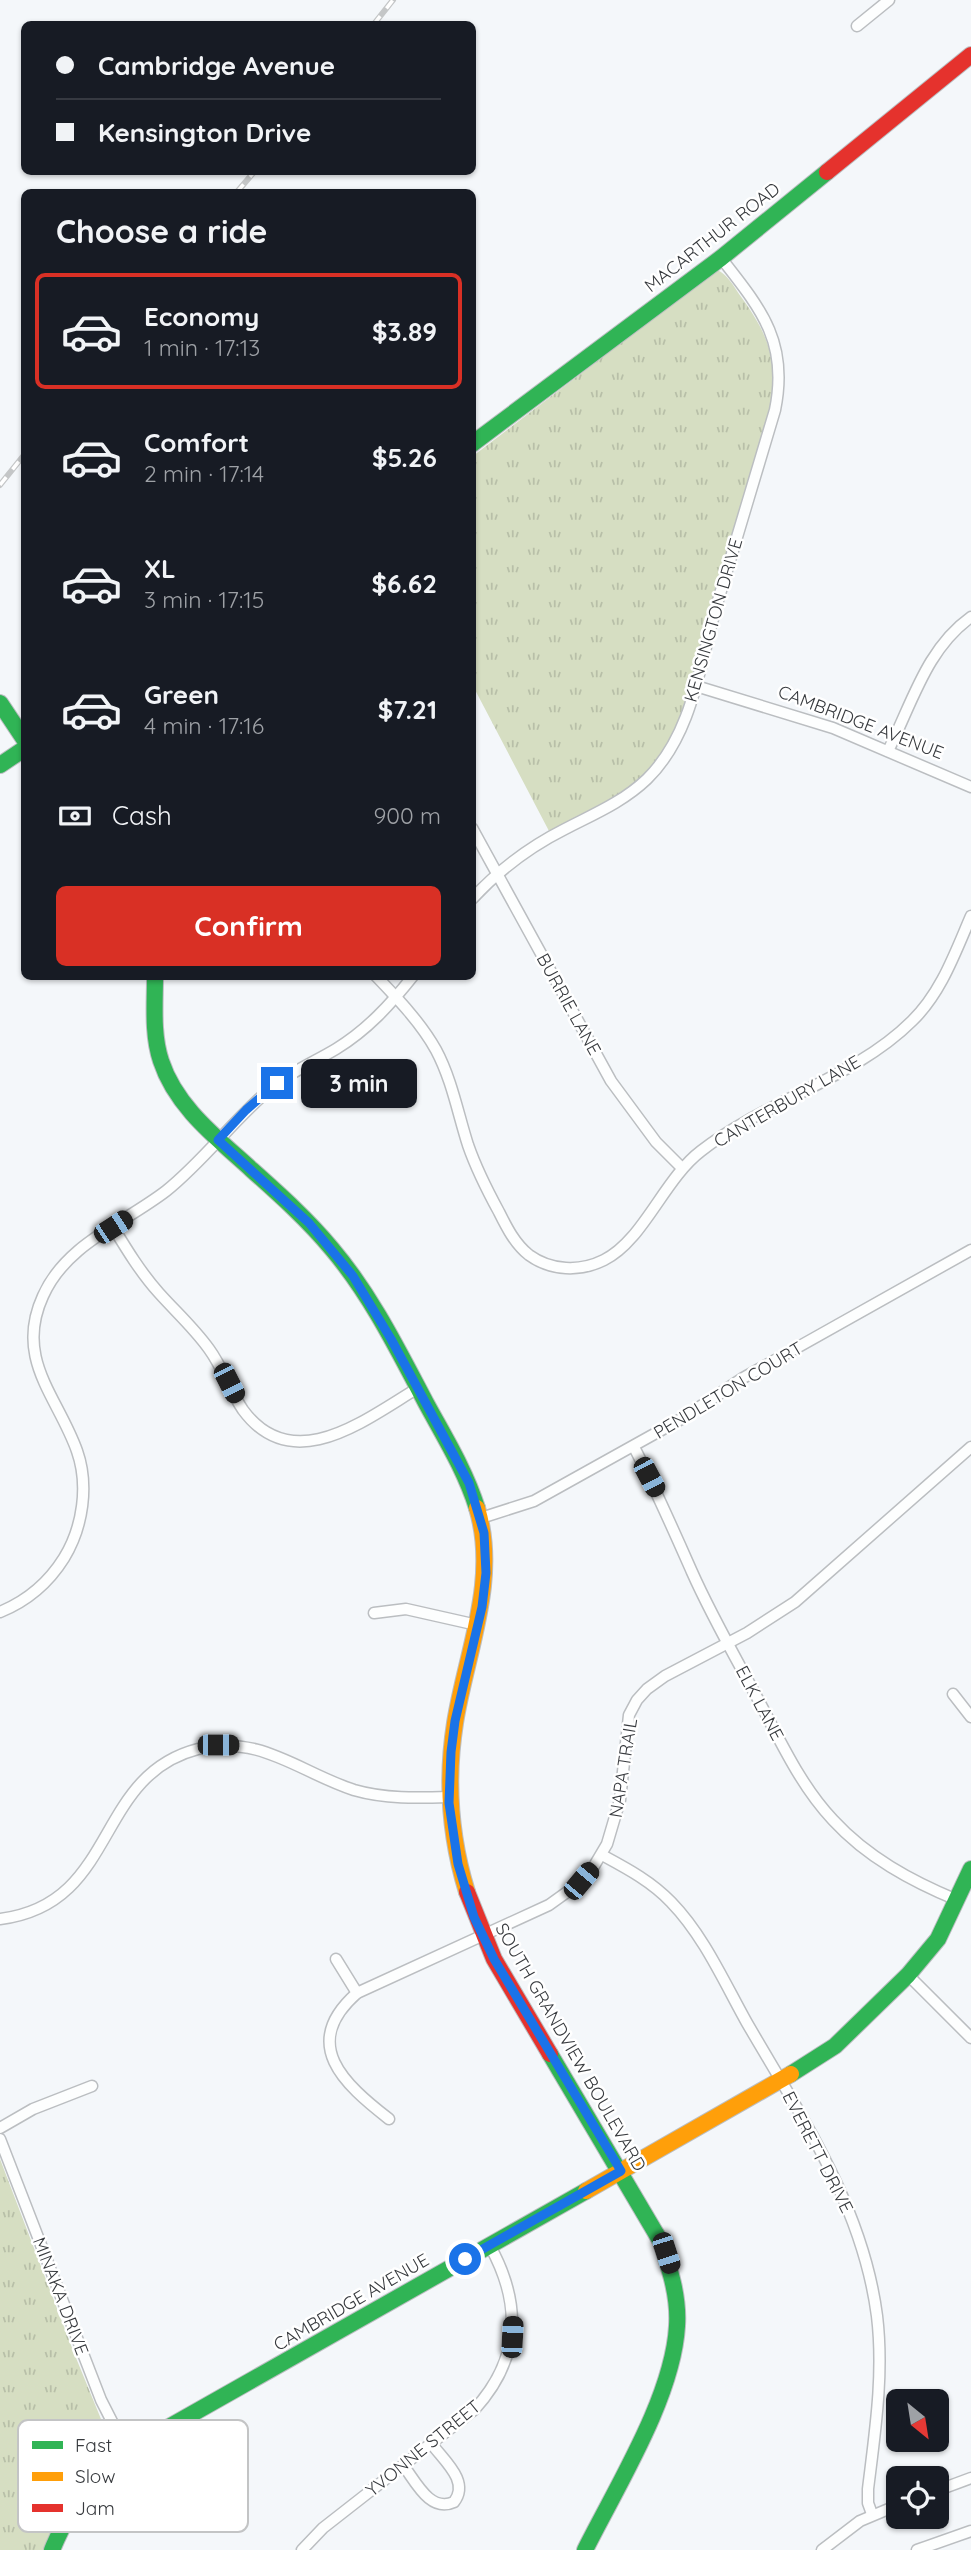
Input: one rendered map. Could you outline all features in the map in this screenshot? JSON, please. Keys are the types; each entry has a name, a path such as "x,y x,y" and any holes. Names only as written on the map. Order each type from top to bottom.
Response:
{"street":[{"path":"857,26 889,0"},
{"name":"MACARTHUR ROAD","path":"476,441 721,258 971,55"},
{"name":"KENSINGTON DRIVE","path":"476,895 538,845 617,802 644,782 672,747 696,685 775,410 779,386 777,351 770,330 721,258"},
{"path":"888,751 933,657 952,633 971,617"},
{"name":"CAMBRIDGE AVENUE","path":"696,685 809,720 971,787"},
{"path":"0,703 21,734"},
{"path":"0,765 21,750"},
{"name":"BURRIE LANE","path":"476,835 611,1081 656,1142 682,1168"},
{"name":"CANTERBURY LANE","path":"380,980 414,1018 436,1050 481,1178 510,1234 531,1256 549,1265 578,1268 592,1266 612,1256 628,1242 682,1168 702,1150 753,1117 870,1054 899,1033 932,996 971,916"},
{"name":"SOUTH GRANDVIEW BOULEVARD","path":"155,980 155,1037 165,1072 180,1100 218,1140 284,1199 334,1251 369,1299 469,1483 481,1518 486,1573 451,1752 449,1797 458,1864 482,1937 656,2232 670,2267 677,2311 676,2348 658,2405 585,2550"},
{"path":"0,1612 30,1596 53,1574 68,1552 78,1526 83,1495 79,1461 71,1436 42,1381 36,1359 34,1332 39,1305 55,1274 75,1252 168,1189 246,1110 277,1083 359,1033 396,998 410,980"},
{"path":"113,1227 141,1271 212,1352 244,1410 264,1430 289,1440 322,1440 355,1425 418,1388"},
{"name":"PENDLETON COURT","path":"481,1518 534,1501 634,1447 743,1378 971,1250"},
{"name":"ELK LANE","path":"634,1447 658,1493 692,1573 728,1643 792,1764 817,1802 876,1858 904,1875 957,1900"},
{"name":"NAPA TRAIL","path":"389,2119 344,2081 333,2061 331,2038 335,2023 344,2007 357,1993 559,1900 581,1881 602,1854 615,1822 620,1800 628,1722 638,1700 665,1676 728,1643 795,1602 971,1447"},
{"path":"374,1613 406,1609 477,1625"},
{"path":"953,1694 971,1717"},
{"path":"0,1919 31,1913 65,1893 87,1869 125,1803 147,1776 170,1760 198,1749 238,1745 264,1750 340,1785 377,1795 449,1797"},
{"name":"EVERETT DRIVE","path":"602,1854 656,1888 689,1923 845,2198 866,2262 878,2333 879,2379 868,2489 868,2503 872,2514"},
{"name":"CAMBRIDGE AVENUE","path":"182,2420 780,2081 835,2046 908,1975 938,1939 971,1869"},
{"path":"336,1959 357,1993"},
{"path":"908,1975 971,2038"},
{"path":"0,2127 33,2109 92,2086"},
{"name":"MINAKA DRIVE","path":"0,2139 101,2400 111,2420"},
{"name":"YVONNE STREET","path":"302,2550 323,2528 474,2410 488,2395 508,2354 513,2319 509,2291 499,2263 489,2246"},
{"path":"403,2465 433,2503 444,2506 454,2502 461,2491 458,2480 431,2443"},
{"path":"949,2486 971,2478"},
{"path":"822,2550 843,2532 872,2514 886,2509"},
{"path":"917,2550 971,2531"},
{"name":"CAMBRIDGE AVENUE","path":"52,2550 60,2532"}],"green space":[{"path":"717,270 730,280 765,337 770,351 773,380 768,416 672,738 662,755 635,783 602,805 549,831 476,692 476,454"},
{"path":"0,2159 101,2420 18,2420 18,2532 53,2532 46,2550 0,2550"}],"railway":[{"path":"376,21 393,0"},
{"path":"240,189 251,175"},
{"path":"0,485 21,459"}],"traffic: fast":[{"path":"476,441 721,258 827,172"},
{"path":"0,703 21,734"},
{"path":"0,765 21,751"},
{"path":"155,980 158,1051 177,1093 212,1134 304,1218 346,1267 394,1343 454,1454 477,1508"},
{"path":"791,2074 835,2046 908,1975 938,1939 971,1869"},
{"path":"550,2054 661,2242 677,2305 673,2353 655,2411 585,2550"},
{"path":"181,2420 586,2191"},
{"path":"52,2550 60,2532"}],"traffic: slow":[{"path":"467,1892 453,1829 450,1787 455,1723 483,1589 483,1535 477,1508"},
{"path":"586,2191 791,2074"}],"traffic: jam":[{"path":"827,172 971,55"},
{"path":"467,1892 494,1959 550,2054"}],"route":[{"path":"277,1083 246,1110 218,1140 309,1223 353,1276 369,1299 469,1483 484,1533 486,1573 482,1607 455,1721 451,1752 449,1803 458,1864 482,1937 621,2171 465,2259"}]}
